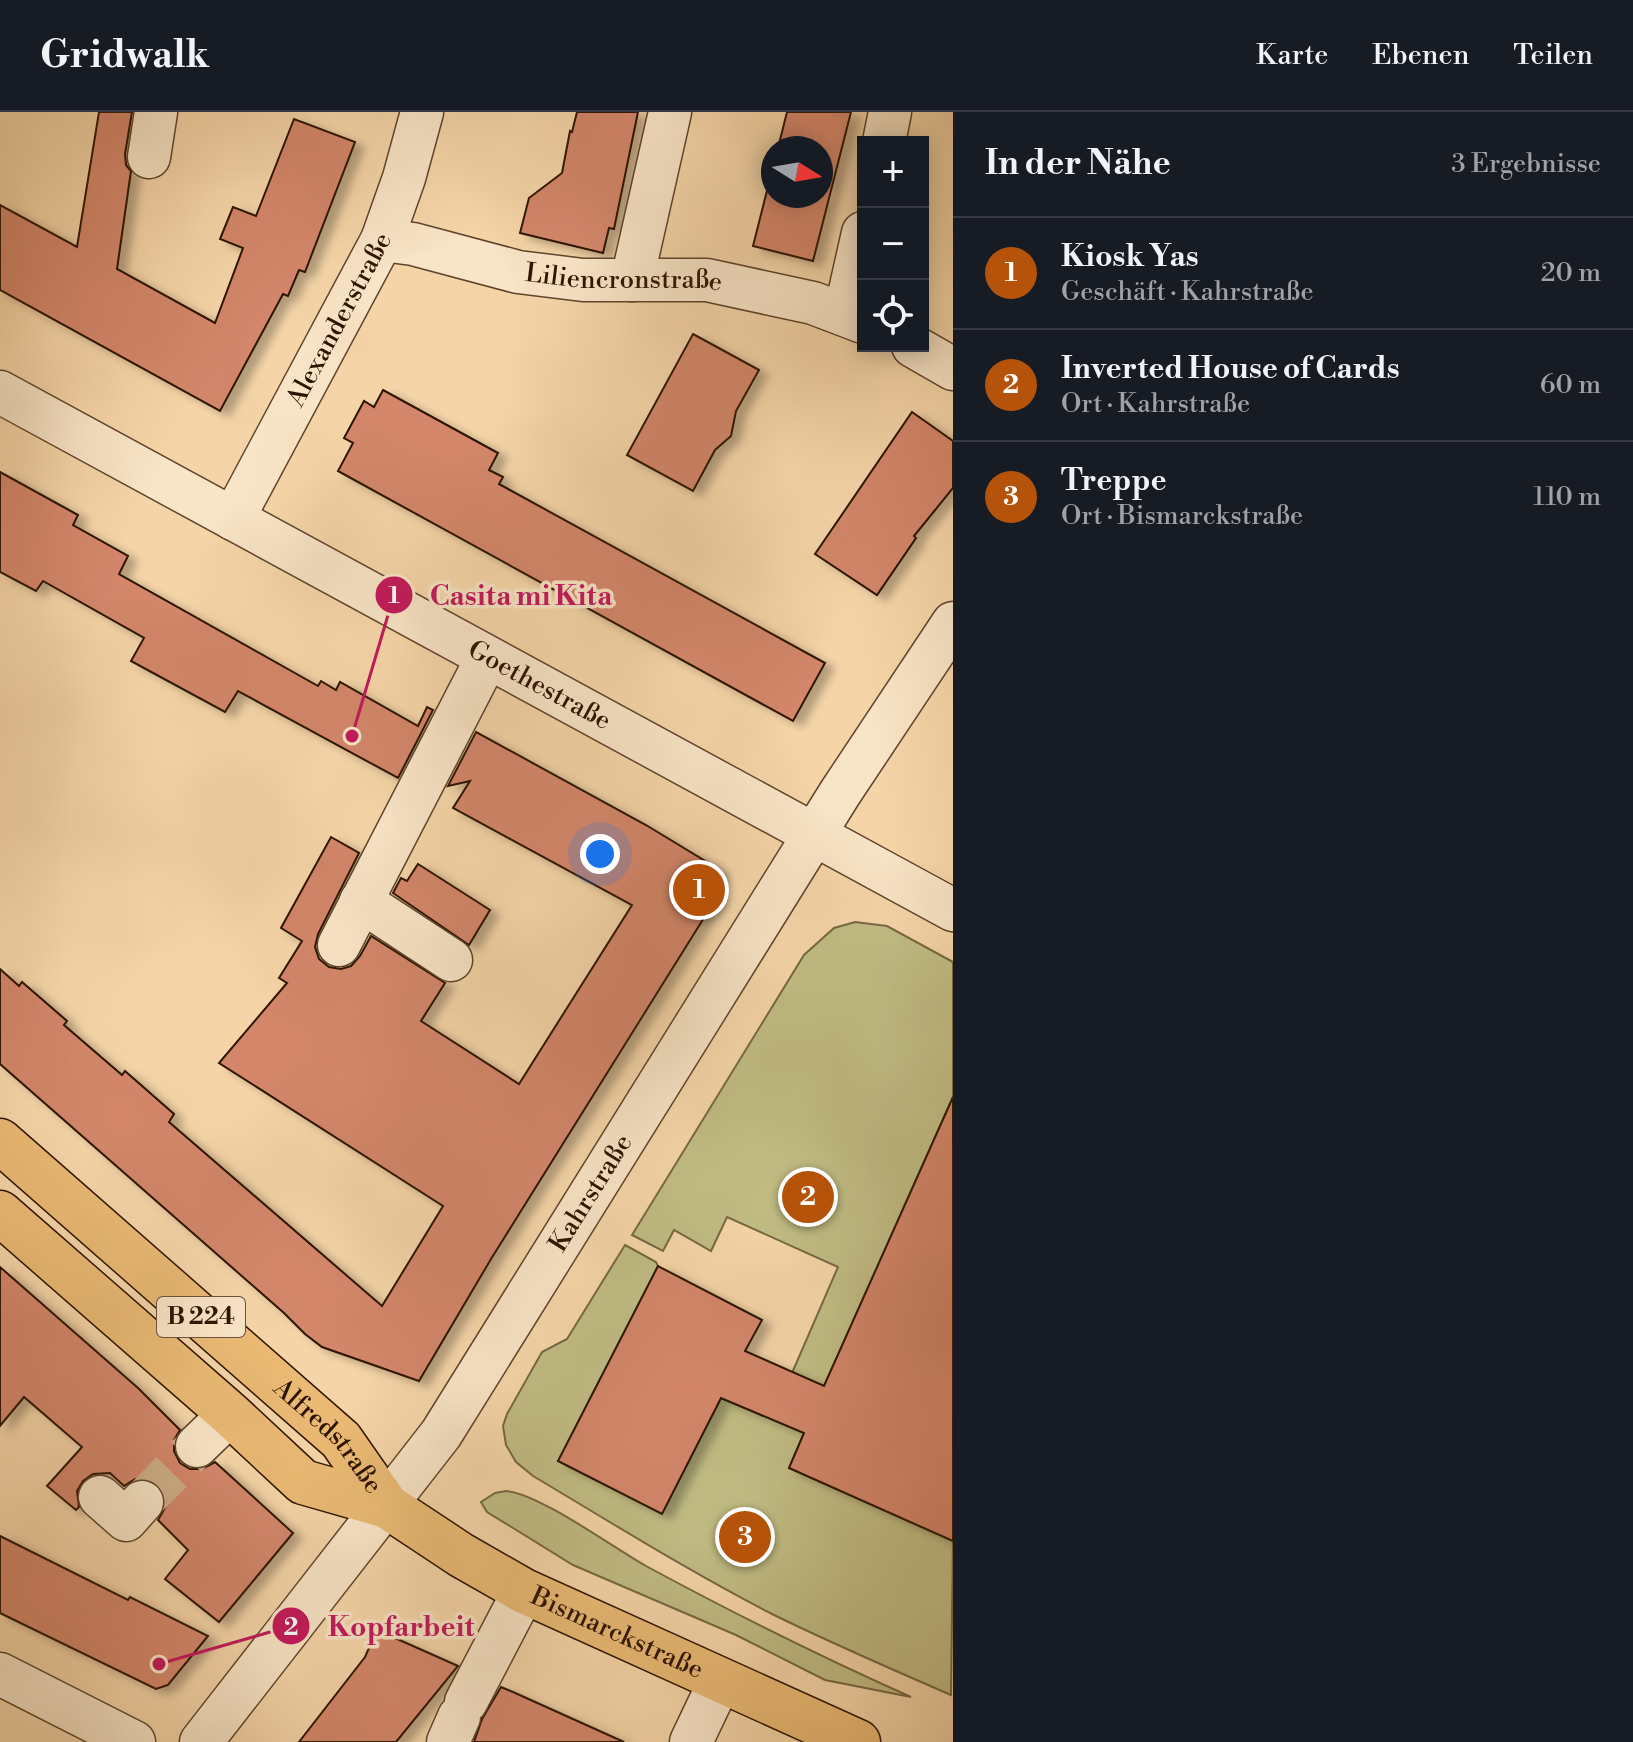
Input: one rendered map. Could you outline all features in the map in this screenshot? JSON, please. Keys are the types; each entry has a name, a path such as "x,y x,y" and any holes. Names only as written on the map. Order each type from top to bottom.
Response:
{"main road":[{"name":"Alfredstraße","path":"0,1141 341,1440 387,1506"},
{"name":"Alfredstraße","path":"0,1213 303,1482 387,1506"},
{"name":"Bismarckstraße","path":"387,1506 461,1555 524,1591 858,1742"}],"street":[{"path":"149,157 156,112"},
{"name":"Alexanderstraße","path":"233,519 382,240 404,178 422,112"},
{"path":"632,280 670,112"},
{"path":"885,136 890,112"},
{"name":"Liliencronstraße","path":"382,240 413,244 518,272 583,280 707,280 774,293 854,317"},
{"path":"854,317 858,280"},
{"path":"923,352 953,369"},
{"name":"Goethestraße","path":"0,392 953,910"},
{"name":"Kahrstraße","path":"201,1742 387,1506 457,1411 814,834 953,623"},
{"path":"339,945 487,658"},
{"path":"361,901 451,960"},
{"path":"197,1446 230,1414"},
{"path":"100,1497 126,1520 142,1502"},
{"path":"458,1720 524,1591"},
{"path":"0,1674 134,1742"},
{"path":"691,1742 720,1681"}],"shaded area":[{"path":"855,922 887,926 953,962 953,1097 824,1386 792,1373 838,1267 727,1217 711,1251 674,1230 663,1251 632,1235 804,955 834,928"},
{"path":"625,1245 658,1266 558,1461 662,1513 721,1398 804,1433 789,1468 953,1541 951,1695 741,1598 533,1476 516,1462 506,1445 503,1426 507,1414 542,1352 567,1339"},
{"path":"506,1491 537,1501 711,1601 911,1697 825,1680 736,1635 573,1565 487,1512 481,1502 495,1493"}],"building":[{"path":"99,112 132,112 125,154 126,165 131,171 117,269 215,323 243,248 220,239 233,207 256,216 294,119 355,142 305,272 299,270 288,296 283,294 220,411 0,290 0,205 77,247"},
{"path":"577,112 638,112 614,229 609,228 603,253 520,233 529,198 562,173"},
{"path":"787,112 851,112 833,183 833,136 781,136"},
{"path":"763,208 827,208 813,261 753,246"},
{"path":"693,334 759,370 736,411 731,436 715,450 693,491 627,455"},
{"path":"383,390 498,453 489,470 503,477 499,484 825,663 793,721 338,471 353,443 344,438 364,401 374,407"},
{"path":"912,412 953,441 953,488 914,536 916,538 877,595 815,554"},
{"path":"0,472 78,515 73,525 128,556 119,574 318,686 321,681 336,690 340,682 418,726 427,707 433,710 398,778 238,691 225,712 131,661 144,638 43,581 36,591 0,572"},
{"path":"476,732 646,825 720,870 710,894 717,897 491,1259 419,1381 322,1347 0,1064 0,969 19,986 22,982 67,1021 64,1025 122,1075 125,1071 174,1114 169,1122 382,1306 443,1206 219,1063 287,983 279,978 302,941 281,928 331,837 359,853 318,934 315,947 319,959 329,967 341,969 351,966 371,936 445,983 421,1021 519,1084 632,905 453,808 470,781 448,786"},
{"path":"418,864 490,910 469,945 393,893 401,878 407,881"},
{"path":"953,1097 953,1541 789,1468 804,1433 721,1398 662,1514 558,1461 658,1266 762,1320 745,1351 824,1386"},
{"path":"0,1267 138,1388 180,1430 174,1440 174,1451 180,1463 190,1469 202,1469 215,1462 293,1533 219,1622 165,1579 188,1550 158,1520 166,1506 164,1494 157,1484 148,1479 135,1479 124,1486 110,1473 93,1474 83,1481 77,1491 79,1507 76,1510 47,1486 82,1447 24,1397 0,1426"},
{"path":"0,1536 208,1636 168,1685 156,1689 0,1613"},
{"path":"377,1630 458,1666 396,1742 299,1742 365,1657"},
{"path":"501,1687 624,1742 474,1742 482,1719"}],"tunnel":[{"path":"142,1502 197,1446"}],"place":[{"name":"Casita mi Kita","path":"352,736"},
{"name":"Kiosk Yas","path":"699,890"},
{"name":"Inverted House of Cards","path":"808,1197"},
{"name":"Treppe","path":"745,1537"},
{"name":"Kopfarbeit","path":"159,1664"}]}
